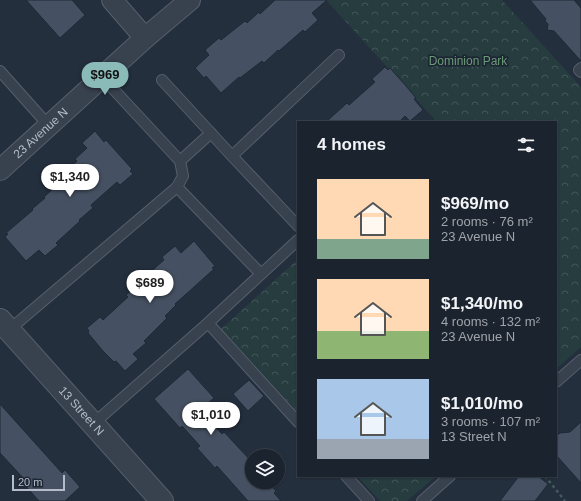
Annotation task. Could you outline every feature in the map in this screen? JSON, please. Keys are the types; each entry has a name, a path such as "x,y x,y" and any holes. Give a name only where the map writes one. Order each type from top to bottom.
{"street":[{"path":"112,0 145,38"},
{"name":"23 Avenue N","path":"0,170 145,38 190,0"},
{"name":"13 Street N","path":"4,325 162,501"}],"lane":[{"path":"232,156 339,55"},
{"path":"581,68 579,70 581,72"},
{"path":"0,72 49,126"},
{"path":"4,325 177,187 183,176 180,161 102,77"},
{"path":"162,80 297,225"},
{"path":"180,161 211,133"},
{"path":"177,187 261,274"},
{"path":"93,424 208,323 297,241"},
{"path":"208,323 297,421"},
{"path":"557,381 581,360"},
{"path":"347,477 369,501"},
{"path":"422,501 449,477"}],"path":[{"path":"546,477 565,501"}],"green space":[{"name":"Dominion Park","path":"326,0 502,0 581,87 581,347 557,368 557,121 436,121"},
{"path":"297,260 297,411 221,329"},
{"path":"358,477 435,477 407,501 380,501"}],"building":[{"path":"26,0 72,0 85,15 60,38"},
{"path":"275,0 327,0 312,13 318,20 305,32 303,30 264,63 262,61 240,78 239,77 221,93 206,76 204,78 195,68 209,55 205,50 219,38 221,40 245,21 247,23 259,12 260,14"},
{"path":"530,0 574,0 581,8 581,61 554,31 547,30 548,24 545,21 546,19"},
{"path":"385,67 388,70 390,68 416,98 414,99 423,110 410,121 405,116 400,121 327,121 347,103 349,105 375,82 372,79"},
{"path":"95,131 104,142 106,140 132,169 130,171 133,174 120,185 117,182 91,205 93,208 56,243 58,245 45,256 39,250 26,261 5,237 8,234 6,233 33,210 32,209 55,187 53,184 66,173 65,172 77,161 75,159 87,148 82,143"},
{"path":"194,241 215,266 212,268 214,269 175,304 176,305 165,316 167,318 144,341 146,343 133,354 138,359 125,371 116,361 114,362 103,351 88,333 89,331 87,328 100,317 103,320 128,297 126,295 164,260 162,257 175,246 181,253"},
{"path":"188,369 214,398 200,410 222,434 224,432 245,454 245,489 274,489 276,491 274,493 281,501 248,501 217,466 215,468 197,448 200,446 182,426 180,428 154,399"},
{"path":"249,380 264,396 248,411 233,394"},
{"path":"0,404 62,473 65,470 80,487 65,501 39,501 22,482 25,480 0,453"},
{"path":"581,422 581,483 557,456 557,435 560,433 570,432"},
{"path":"518,477 539,477 548,484 535,501 500,501"}]}
